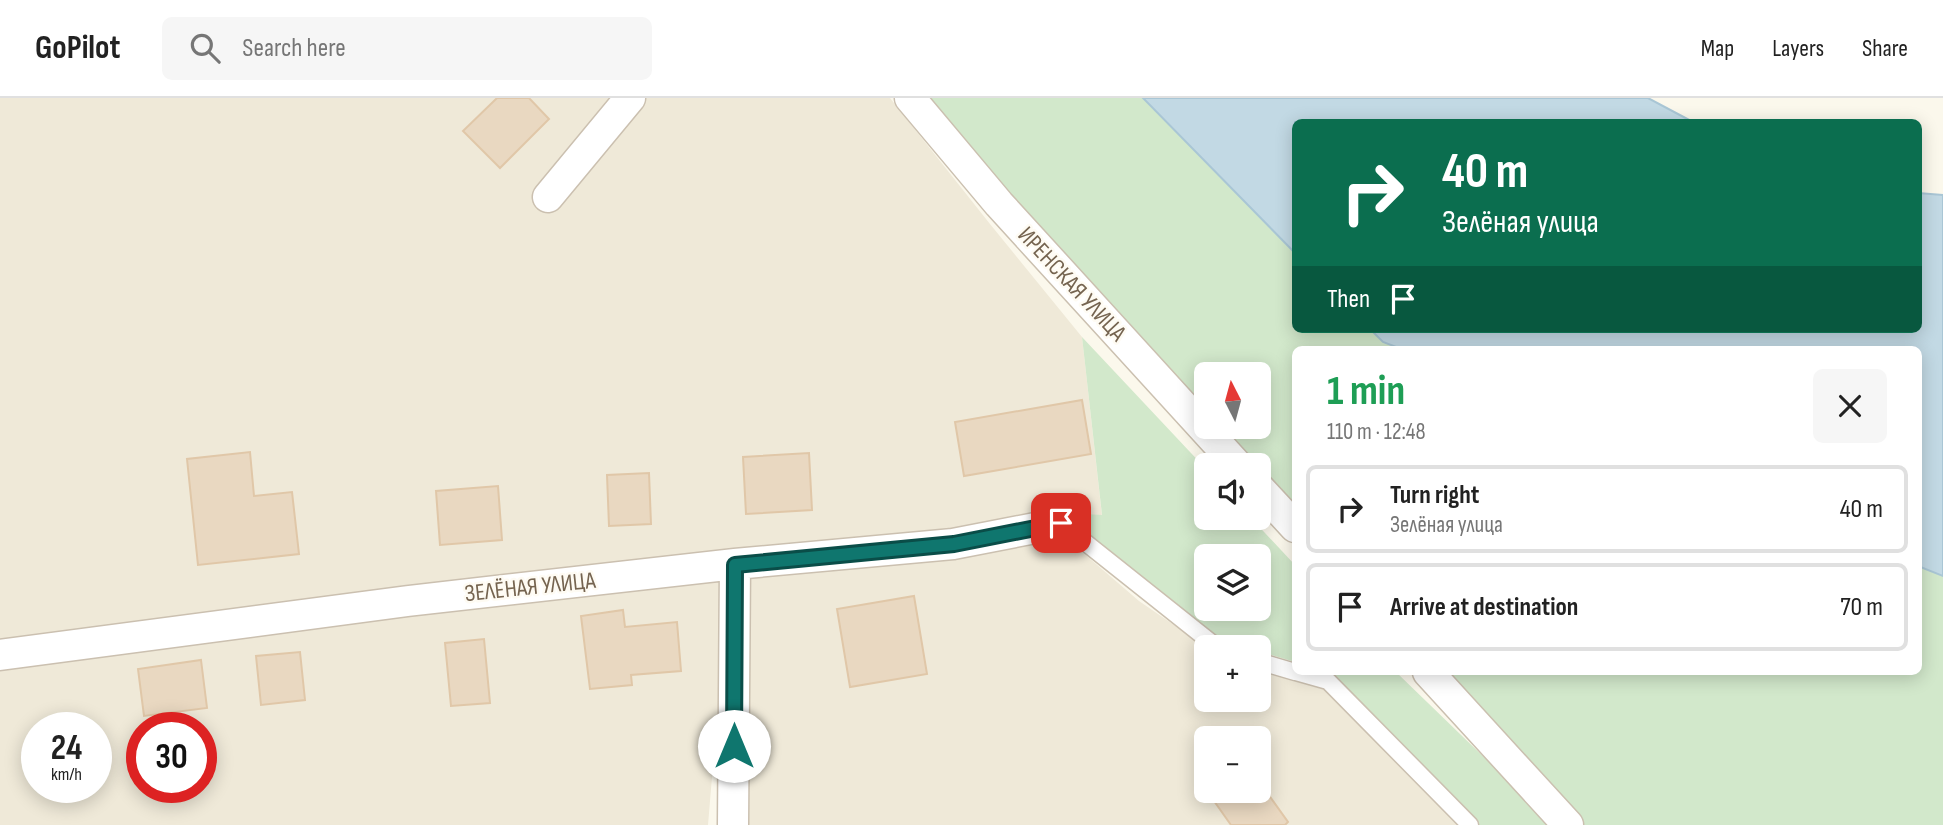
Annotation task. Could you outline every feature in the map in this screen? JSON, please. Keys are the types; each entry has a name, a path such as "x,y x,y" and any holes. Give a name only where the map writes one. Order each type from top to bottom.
{"street":[{"path":"548,197 630,98"},
{"name":"ИРЕНСКАЯ УЛИЦА","path":"910,98 999,204 1226,453"},
{"path":"1271,501 1292,524"},
{"name":"ЗЕЛЁНАЯ УЛИЦА","path":"0,655 408,601 954,544 1061,523"},
{"path":"733,825 735,565"},
{"path":"1431,675 1568,825"}],"lane":[{"path":"1061,523 1203,635"},
{"path":"1271,665 1292,671"},
{"path":"1307,675 1328,681 1470,825"}],"shaded area":[{"path":"0,98 890,98 1082,337 1102,516 1059,513 947,529 375,590 0,648"},
{"path":"1067,539 1139,601 1194,639 1194,712 1271,712 1271,675 1326,690 1461,825 743,825 744,572 962,552"},
{"path":"729,573 708,825 0,825 0,664"}],"green space":[{"path":"913,98 1143,98 1292,250 1292,333 1374,333 1383,342 1394,346 1292,346 1292,523 1271,500 1271,453 1229,453 1216,439 1271,439 1271,362 1194,362 1194,414 1003,203"},
{"path":"1082,337 1194,456 1194,530 1262,530 1292,562 1292,661 1271,655 1271,635 1215,635 1196,621 1271,621 1271,544 1194,544 1194,620 1145,584 1066,513 1102,515"},
{"path":"1922,568 1943,576 1943,825 1581,825 1430,675 1922,675"},
{"path":"1331,675 1399,675 1554,825 1477,825"}],"water":[{"path":"1143,98 1648,98 1687,119 1292,119 1292,250"},
{"path":"1922,193 1943,195 1943,576 1922,568 1922,346 1394,346 1383,342 1374,333 1922,333"}],"building":[{"path":"497,98 529,98 549,119 500,168 463,131"},
{"path":"1082,400 1091,454 964,476 955,422"},
{"path":"250,452 254,496 292,492 299,554 198,565 187,459"},
{"path":"809,453 812,510 746,514 743,457"},
{"path":"649,473 651,524 609,526 607,475"},
{"path":"498,486 502,540 440,545 436,491"},
{"path":"914,596 927,674 850,687 837,609"},
{"path":"623,610 625,627 677,622 681,671 631,675 632,685 590,689 581,616"},
{"path":"484,639 490,703 451,706 445,643"},
{"path":"300,652 305,700 261,705 256,656"},
{"path":"201,660 207,708 143,712 138,669"},
{"path":"1271,798 1288,822 1285,825 1231,825 1215,803 1271,803"}],"route":[{"path":"734,746 735,565 954,544 1061,523"}]}
